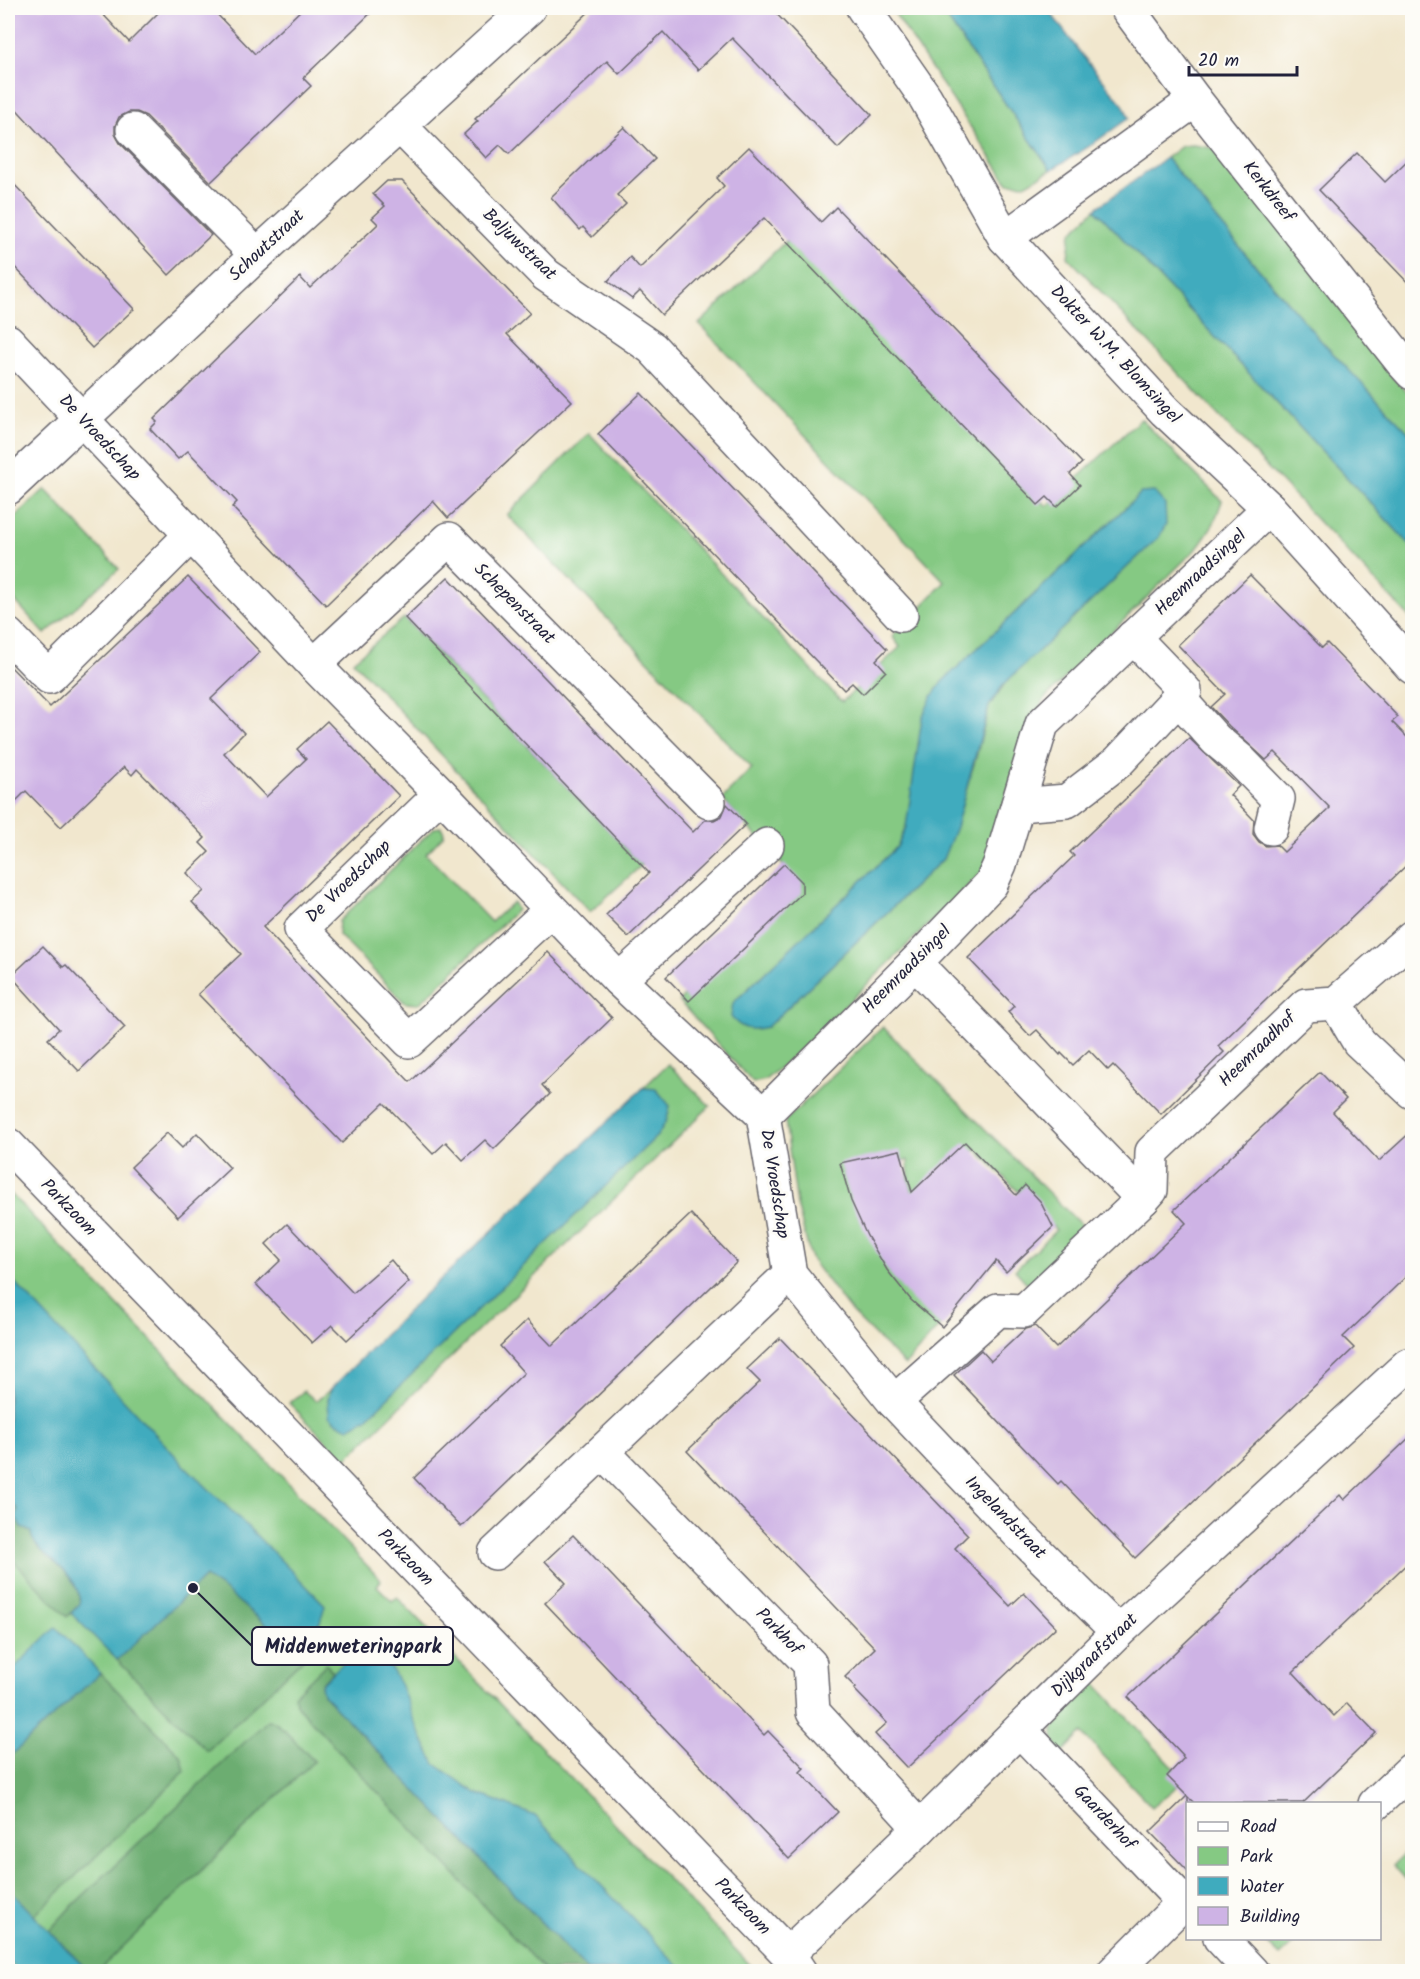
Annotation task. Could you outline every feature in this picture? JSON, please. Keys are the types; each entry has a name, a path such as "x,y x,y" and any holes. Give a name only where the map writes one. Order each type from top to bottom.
{"street":[{"name":"Schoutstraat","path":"8,488 80,418 529,8"},
{"name":"Dokter W.M. Blomsingel","path":"863,8 926,97 1005,238 1165,411 1269,508 1413,667"},
{"name":"Kerkdreef","path":"1127,8 1195,100 1413,373"},
{"path":"1005,238 1195,100"},
{"name":"Baljuwstraat","path":"399,125 546,275 652,348 901,615"},
{"path":"133,130 257,255"},
{"name":"De Vroedschap","path":"8,341 314,665 619,980 763,1115 790,1274 894,1402"},
{"name":"Heemraadsingel","path":"763,1115 992,884 1042,724 1269,508"},
{"path":"8,635 49,677 191,535"},
{"name":"Schepenstraat","path":"314,665 449,539 709,802"},
{"path":"1018,805 1067,801 1118,762 1185,691 1133,637"},
{"path":"1177,700 1278,799 1270,828"},
{"name":"De Vroedschap","path":"441,794 301,929 409,1041 551,910"},
{"path":"619,980 767,845"},
{"path":"1413,937 1336,1003 1359,1042 1413,1092"},
{"path":"915,963 1143,1199"},
{"name":"Heemraadhof","path":"894,1402 999,1310 1024,1311 1151,1190 1152,1152 1306,1005 1336,1003"},
{"name":"Parkzoom","path":"8,1145 794,1963"},
{"path":"495,1553 790,1274"},
{"name":"Dijkgraafstraat","path":"794,1963 920,1828 1118,1632 1411,1358"},
{"name":"Ingelandstraat","path":"894,1402 1016,1531 1118,1632"},
{"name":"Parkhof","path":"603,1452 810,1664 813,1712 920,1828"},
{"name":"Gaarderhof","path":"1020,1730 1186,1905"},
{"path":"1376,1802 1411,1770"},
{"path":"1114,1971 1186,1905"},
{"path":"1224,1940 1252,1971"}],"green space":[{"path":"891,8 940,8 1051,170 1027,184 1008,183"},
{"path":"1193,145 1219,149 1394,379 1412,397 1412,436 1323,343 1166,158 1182,146"},
{"path":"1095,209 1412,547 1412,620 1068,257 1071,233"},
{"path":"787,240 1047,506 1141,419 1222,501 1214,523 1199,546 1046,697 1029,723 984,870 803,1047 765,1080 753,1083 679,1001 802,886 722,799 752,768 507,515 589,433 842,702 900,647 892,636 945,582 699,324","holes":["1141,493 989,706 976,758 943,859 767,1027 733,1003 897,847 906,827 931,698 942,682"]},
{"path":"45,489 119,569 45,634 8,593 8,524"},
{"path":"404,618 642,865 590,912 353,661"},
{"path":"441,827 444,832 443,836 426,854 491,922 513,902 517,910 419,1004 405,1003 338,934 339,921 434,828"},
{"path":"883,1027 1087,1231 1031,1288 1015,1270 1056,1230 976,1149 933,1189 913,1197 909,1182 908,1160 854,1168 945,1320 905,1365 852,1313 811,1259 797,1205 785,1121"},
{"path":"668,1064 710,1106 345,1460 289,1403 304,1391 316,1401 331,1389 328,1400 367,1418 424,1361 656,1089 643,1088"},
{"path":"8,1191 381,1580 377,1586 392,1601 397,1597 756,1971 8,1971"},
{"path":"8,1501 18,1509 21,1527 31,1532 38,1546 66,1572 76,1586 80,1604 67,1617 8,1555"},
{"path":"205,1577 226,1591 284,1640 302,1641 309,1653 207,1751 117,1660"},
{"path":"326,1664 333,1672 321,1684 323,1694 588,1971 545,1971 297,1706 294,1695"},
{"path":"100,1673 181,1756 185,1771 33,1917 8,1888 8,1758"},
{"path":"1094,1682 1185,1780 1152,1807 1082,1733 1059,1756 1053,1737 1054,1718"},
{"path":"268,1720 277,1723 314,1761 98,1971 88,1971 49,1931 68,1910"},
{"path":"1412,1846 1412,1886 1393,1865"},
{"path":"1263,1940 1298,1940 1280,1956"}],"water":[{"path":"940,8 1047,8 1124,106 1129,118 1051,170"},
{"path":"1166,158 1323,343 1412,436 1412,547 1095,209"},
{"path":"1154,492 1165,504 1166,524 1159,537 1003,685 989,706 956,827 943,859 767,1027 751,1029 739,1025 731,1017 733,1003 897,847 906,827 922,718 931,698 942,682 1141,493"},
{"path":"643,1088 656,1089 670,1106 667,1119 658,1135 367,1418 349,1428 329,1416 328,1400 331,1389 424,1295"},
{"path":"8,1275 185,1466 325,1605 320,1622 302,1641 284,1640 226,1591 205,1577 117,1660 71,1613 80,1604 78,1591 72,1580 39,1548 31,1532 21,1527 16,1517 18,1509 8,1501"},
{"path":"56,1627 100,1673 8,1758 8,1674"},
{"path":"376,1641 401,1686 414,1721 435,1764 476,1793 535,1816 683,1971 588,1971 323,1694 321,1685 334,1671 352,1655"},
{"path":"8,1888 88,1971 19,1971 9,1961"}],"building":[{"path":"18,8 97,8 129,42 163,8 211,8 255,54 303,8 376,8 303,78 311,86 211,182 146,116 137,112 129,112 119,117 115,126 115,134 120,143 211,235 169,275 8,100 8,18"},
{"path":"593,8 771,8 872,115 838,148 732,38 698,70 663,32 619,74 607,61 509,154 500,145 486,158 464,134 478,121 475,119"},
{"path":"624,127 655,159 617,195 626,204 592,237 583,227 580,230 551,197"},
{"path":"749,147 821,222 836,207 1082,463 1070,474 1080,485 1057,507 1047,497 1038,505 764,218 662,315 640,291 632,299 608,281 630,257 640,268 724,186 717,178"},
{"path":"1357,153 1385,182 1413,155 1413,288 1319,190"},
{"path":"8,178 134,309 92,348 8,260"},
{"path":"387,181 402,181 530,313 507,334 572,401 448,518 433,501 326,605 232,507 237,502 188,451 178,459 150,429 157,422 154,419 300,277 310,288 378,224 372,218 385,206 373,194"},
{"path":"641,393 887,649 876,660 886,671 863,694 852,683 844,690 598,434"},
{"path":"1250,575 1322,648 1327,643 1398,717 1392,722 1413,743 1413,859 1218,1046 1224,1052 1161,1114 1113,1065 1108,1070 1089,1050 1073,1065 1061,1053 1060,1055 1037,1030 1030,1036 1008,1012 1014,1006 968,958 1074,856 1070,852 1189,738 1239,786 1230,795 1254,820 1253,834 1259,842 1266,846 1277,845 1284,852 1330,808 1275,752 1266,760 1211,707 1225,694 1178,645"},
{"path":"188,577 260,652 211,699 244,733 224,753 266,797 306,759 297,749 327,721 399,796 263,927 410,1082 548,952 612,1018 542,1085 550,1094 494,1149 485,1140 463,1160 446,1142 433,1154 384,1103 342,1143 198,994 241,954 192,902 204,891 187,873 209,852 200,843 205,838 137,769 132,775 124,767 61,827 26,791 8,809 8,664 50,707"},
{"path":"448,577 693,832 705,820 714,820 722,816 727,804 746,824 628,937 606,915 649,873 405,618"},
{"path":"784,864 802,882 802,893 689,1001 666,977"},
{"path":"43,946 63,967 66,965 125,1027 79,1071 48,1039 59,1029 11,976"},
{"path":"1320,1072 1346,1099 1333,1112 1379,1161 1413,1130 1413,1270 1343,1337 1354,1348 1135,1558 1061,1481 1058,1484 954,1375 981,1350 991,1361 1025,1329 1035,1326 1056,1348 1186,1223 1174,1210"},
{"path":"167,1133 182,1148 197,1133 230,1168 178,1217 131,1167"},
{"path":"965,1142 1016,1195 1025,1185 1040,1201 1053,1227 1006,1272 996,1261 942,1327 911,1300 887,1270 867,1236 851,1201 840,1163 900,1150 912,1192"},
{"path":"691,1214 737,1262 461,1527 414,1478 524,1373 500,1346 527,1320 552,1346"},
{"path":"287,1224 353,1293 391,1260 409,1282 347,1340 332,1325 312,1343 256,1284 281,1260 266,1244"},
{"path":"780,1338 968,1535 955,1548 1010,1606 1024,1593 1056,1627 907,1768 875,1734 887,1723 845,1677 875,1648 687,1451 760,1382 747,1369"},
{"path":"1413,1434 1413,1558 1293,1672 1334,1716 1347,1703 1376,1733 1304,1802 1193,1802 1188,1797 1188,1802 1186,1802 1186,1869 1150,1832 1187,1796 1167,1776 1184,1758 1183,1755 1128,1697 1340,1495 1344,1500"},
{"path":"573,1535 764,1735 768,1731 804,1768 800,1772 838,1812 789,1859 545,1603 566,1583 545,1561"}],"place":[{"name":"Middenweteringpark","path":"193,1588"}]}
